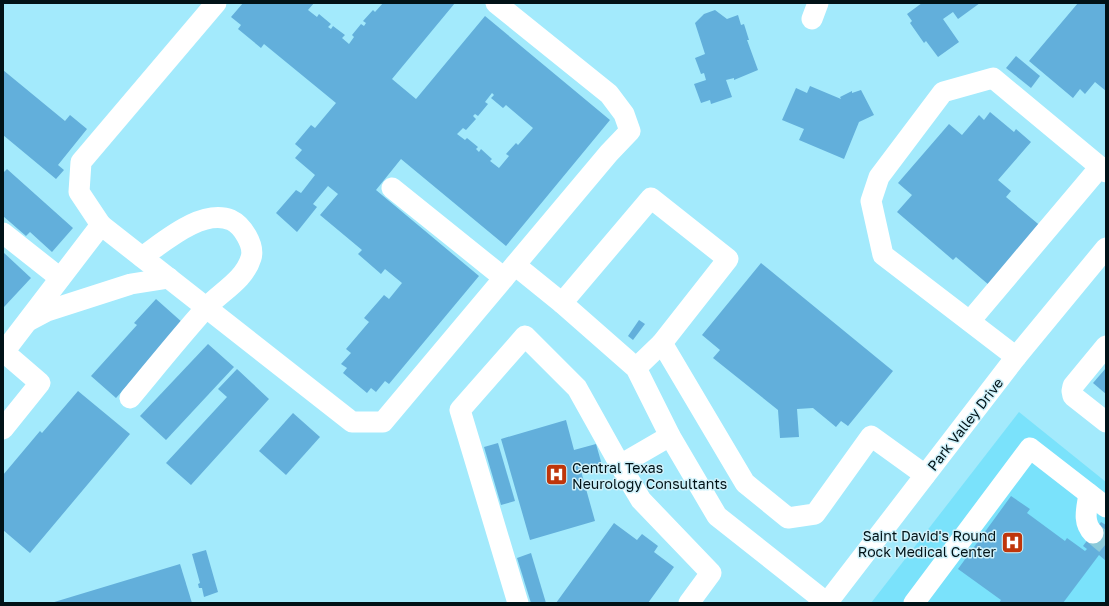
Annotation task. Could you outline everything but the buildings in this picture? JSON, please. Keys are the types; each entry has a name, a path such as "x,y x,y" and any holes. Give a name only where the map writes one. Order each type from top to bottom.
{"street":[{"path":"216,3 81,162 79,192 101,225 352,422 383,422 609,153 630,131 624,114 609,94 496,3"},
{"path":"970,322 1103,170 993,78 943,92 879,177 871,201 883,256 1016,357"},
{"path":"392,188 509,272 562,303 636,368 670,436 717,516 827,603"},
{"path":"562,303 651,198 728,259 662,343 636,368"},
{"path":"130,398 206,308 243,275 252,256 250,245 242,228 236,222 227,218 219,217 200,221 182,230 142,257"},
{"path":"3,429 40,383 3,352 101,225"},
{"path":"3,233 60,278"},
{"name":"Park Valley Drive","path":"827,603 1016,357 1106,248"},
{"path":"26,323 47,311 131,284 168,278"},
{"path":"518,603 460,410 525,336 577,388 641,500 711,573 689,603"},
{"path":"662,343 746,483 788,518 815,514 872,436 925,475"},
{"path":"1106,346 1073,386 1072,391 1073,396 1106,422"},
{"path":"620,465 670,436"},
{"path":"914,603 1030,448 1106,507"},
{"path":"1089,494 1085,516 1088,528 1093,533"}],"shaded area":[{"name":"Saint David's Round Rock Medical Center","path":"1019,412 1106,482 1106,603 871,603"}],"tunnel":[{"path":"1093,533 1106,544"}],"place":[{"name":"Central Texas Neurology Consultants","path":"557,475"},
{"name":"Saint David's Round Rock Medical Center","path":"1012,543"}]}
